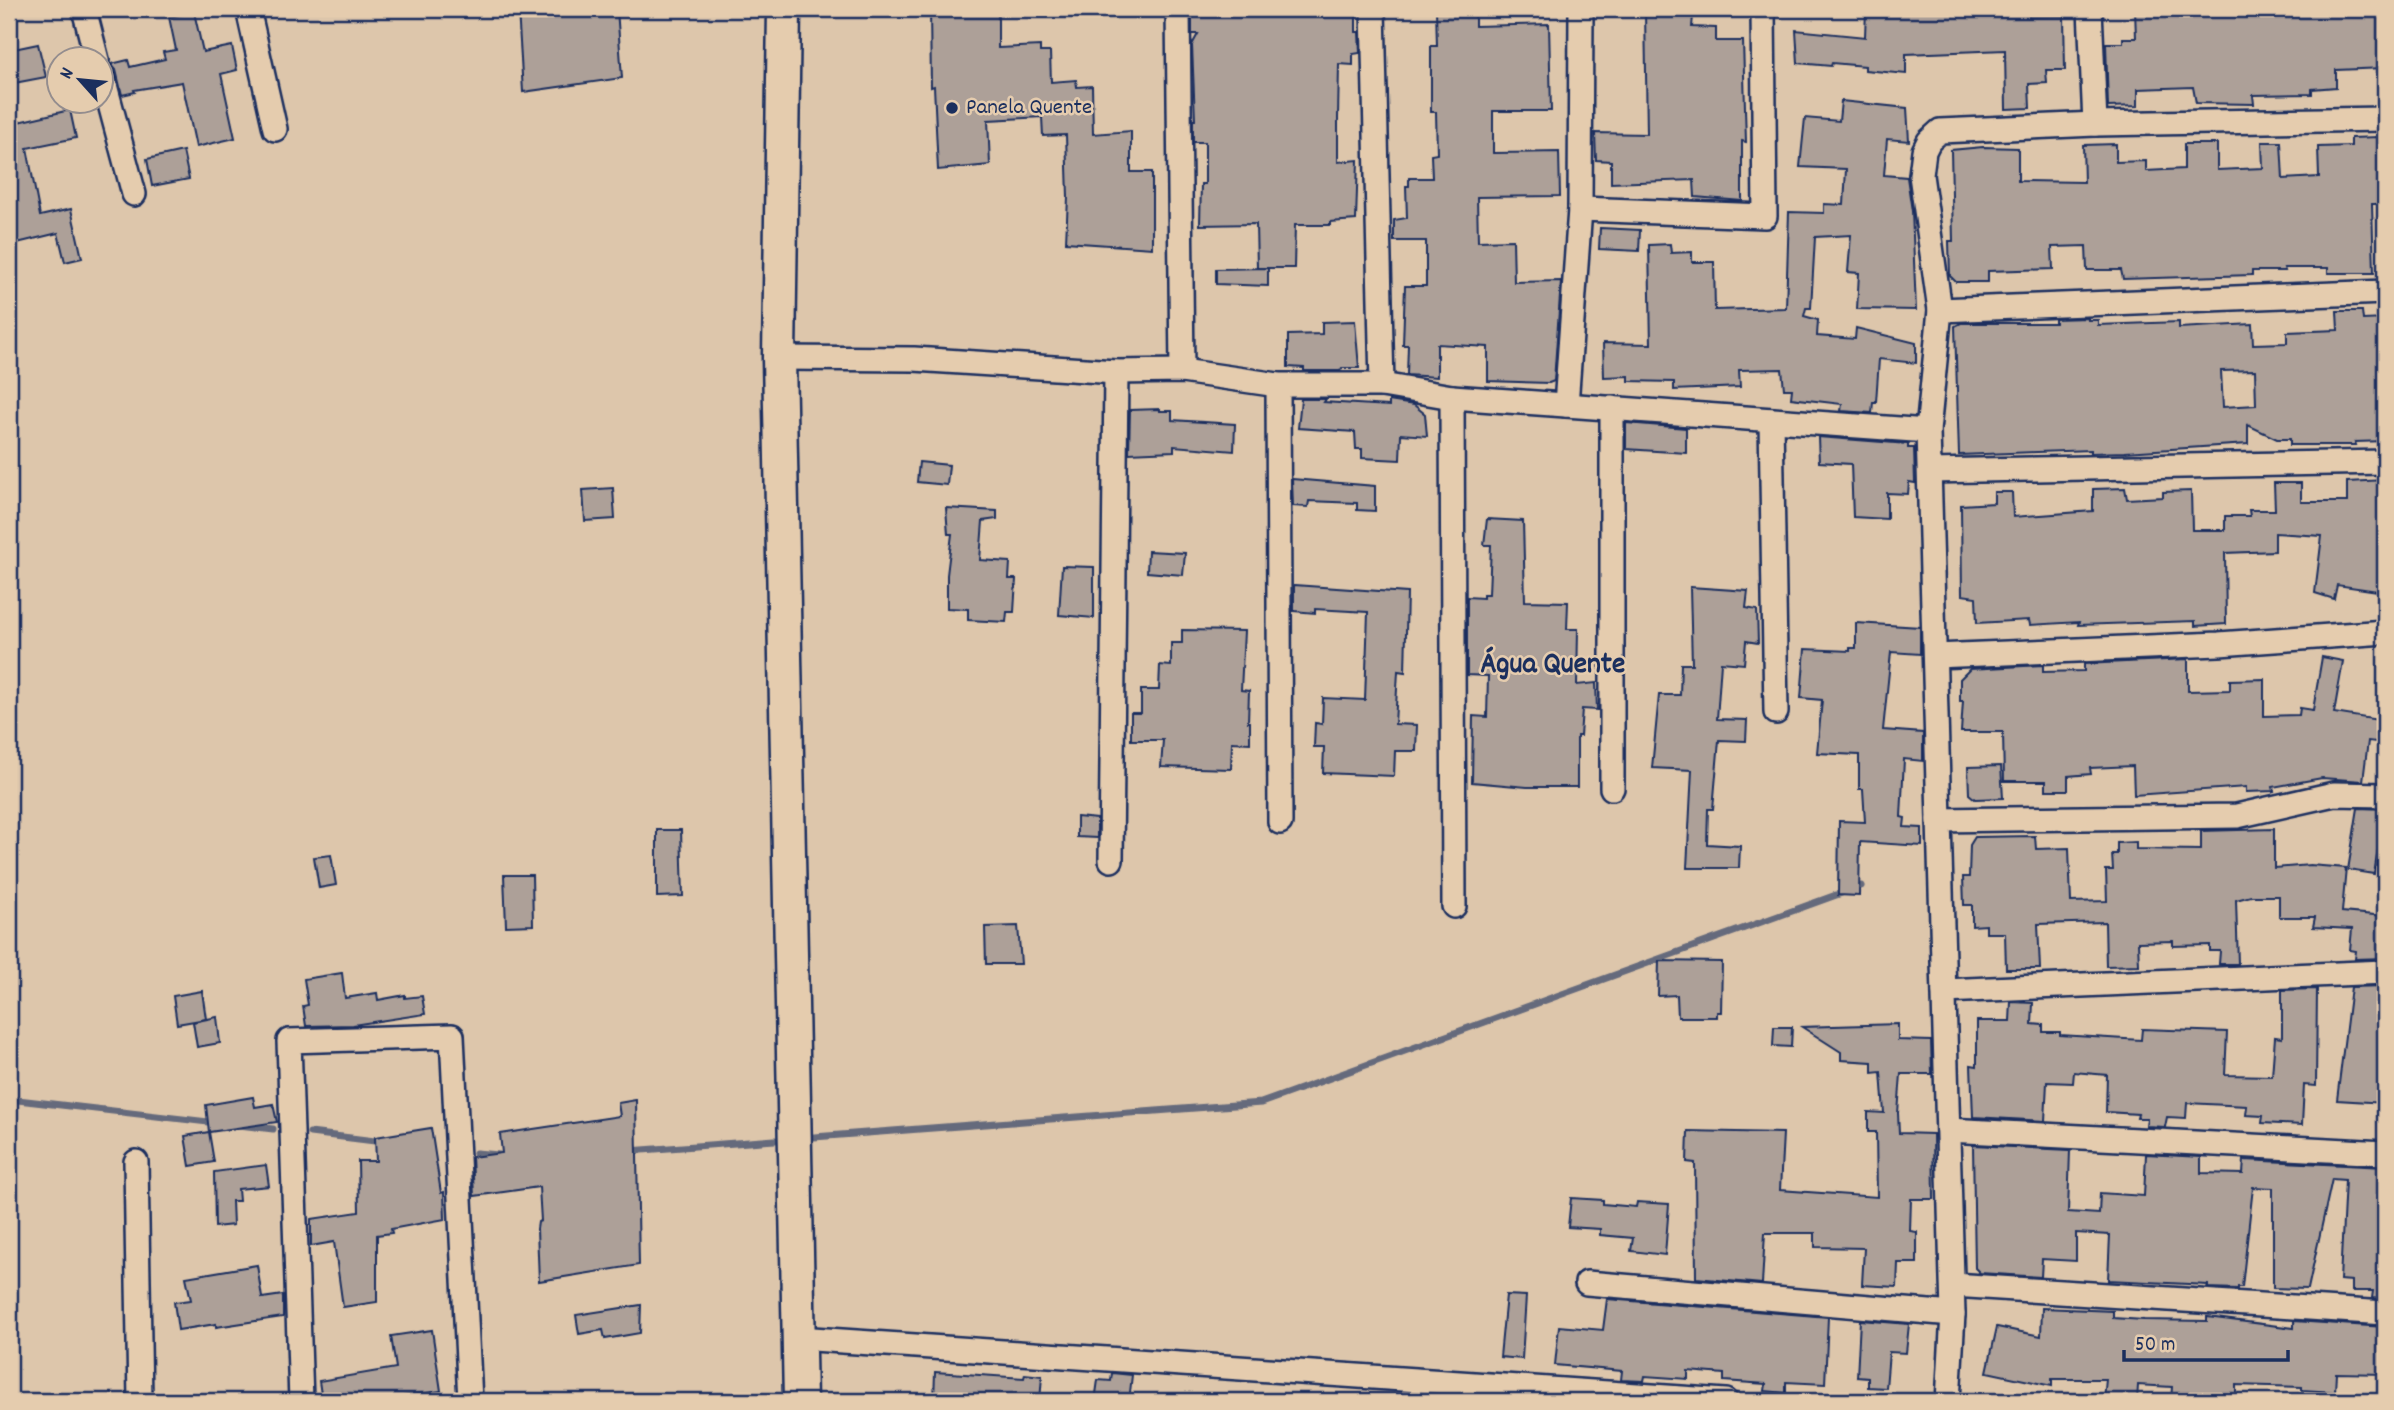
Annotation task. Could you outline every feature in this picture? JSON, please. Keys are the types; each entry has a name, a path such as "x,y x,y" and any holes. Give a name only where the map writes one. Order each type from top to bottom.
{"main road":[{"path":"784,9 779,358 800,1401"}],"street":[{"path":"84,9 93,46"},
{"path":"248,9 275,129"},
{"path":"1178,9 1182,371"},
{"path":"1373,9 1382,385"},
{"path":"1566,405 1580,209 1581,9"},
{"path":"1580,209 1765,216 1763,9"},
{"path":"2090,9 2095,124"},
{"path":"113,116 134,194"},
{"path":"1948,1401 1953,1285 1928,431 1940,310 1922,175 1924,151 1929,141 1940,131 2095,124 2385,119"},
{"path":"1940,310 2385,292"},
{"path":"779,358 914,359 1116,372 1182,371 1278,385 1382,385 1452,397 1928,431"},
{"path":"1111,860 1116,372"},
{"path":"1278,385 1280,822"},
{"path":"1452,397 1454,906"},
{"path":"1612,408 1612,788"},
{"path":"1771,420 1776,712"},
{"path":"1930,471 2385,462"},
{"path":"1935,656 2219,644 2385,632"},
{"path":"1940,821 2237,816 2334,794 2385,795"},
{"path":"1944,991 2385,972"},
{"path":"301,1401 289,1041 452,1036 470,1401"},
{"path":"1948,1130 2385,1153"},
{"path":"136,1162 140,1401"},
{"path":"1587,1283 1953,1314"},
{"path":"1953,1285 2385,1313"},
{"path":"798,1338 1726,1401"}],"building":[{"path":"518,9 617,9 622,78 523,92"},
{"path":"930,9 998,9 998,48 1040,46 1040,52 1050,52 1051,82 1076,80 1077,87 1092,86 1093,134 1131,131 1131,172 1152,172 1152,248 1066,242 1066,135 1043,136 1042,117 988,120 990,165 938,170 934,86 931,87"},
{"path":"1192,9 1356,9 1360,53 1353,54 1353,65 1339,64 1338,162 1358,160 1356,220 1330,222 1330,225 1295,225 1294,268 1257,268 1256,224 1200,225 1201,184 1205,184 1205,142 1193,142 1195,120 1192,45 1198,34 1192,34"},
{"path":"1436,9 1475,9 1475,26 1549,24 1551,111 1493,111 1493,153 1559,152 1560,196 1477,197 1478,241 1513,240 1514,282 1561,281 1554,381 1549,383 1488,381 1488,347 1437,344 1437,377 1407,375 1408,345 1403,345 1405,286 1426,286 1426,241 1394,241 1394,220 1407,218 1406,186 1409,186 1409,178 1432,178 1431,155 1437,154 1436,112 1431,112 1431,46 1437,46"},
{"path":"1866,9 2028,9 2029,17 2064,16 2065,70 2046,70 2047,83 2029,84 2030,108 2006,109 2005,50 1906,54 1906,74 1865,70 1865,66 1798,63 1796,30 1865,37"},
{"path":"2135,9 2385,9 2385,68 2336,70 2336,87 2312,89 2312,94 2253,95 2254,104 2196,103 2193,87 2138,89 2138,106 2108,107 2106,43 2123,43 2123,38 2136,38"},
{"path":"1645,11 1693,16 1692,27 1716,28 1716,41 1743,41 1746,142 1742,141 1742,201 1695,197 1694,180 1611,183 1611,161 1596,160 1595,133 1647,134"},
{"path":"194,12 203,52 232,46 237,70 221,74 235,138 196,147 182,82 134,90 135,92 122,95 116,63 128,60 130,67 165,59 163,52 176,50 169,17"},
{"path":"38,44 46,77 9,84 9,50"},
{"path":"1841,101 1907,108 1909,141 1887,139 1884,175 1907,177 1912,211 1916,310 1857,309 1859,273 1848,272 1851,235 1815,237 1811,308 1806,308 1804,316 1818,320 1817,336 1855,339 1856,328 1916,343 1916,363 1879,359 1876,402 1873,402 1872,413 1841,411 1842,404 1791,398 1792,389 1784,389 1782,369 1739,370 1740,387 1674,390 1674,382 1629,381 1629,376 1604,377 1603,343 1651,344 1649,245 1670,244 1671,253 1692,252 1692,262 1714,262 1715,310 1786,308 1789,212 1824,213 1824,204 1844,205 1846,169 1800,167 1805,118 1839,121"},
{"path":"46,116 71,116 76,138 27,148 40,216 71,209 82,258 65,262 58,233 9,245 9,124"},
{"path":"2379,137 2382,145 2385,145 2385,197 2383,204 2372,204 2374,273 2328,273 2328,268 2284,268 2285,271 2252,271 2252,275 2123,279 2121,270 2087,270 2086,246 2052,247 2053,269 1988,271 1988,282 1956,282 1950,276 1949,241 1953,241 1951,150 2018,148 2018,181 2084,182 2083,145 2116,144 2116,162 2146,161 2146,171 2184,169 2184,144 2217,144 2217,170 2263,168 2262,142 2281,142 2283,179 2319,177 2318,147 2351,146 2351,138"},
{"path":"183,151 189,179 152,186 147,159"},
{"path":"1600,228 1640,230 1639,251 1599,249"},
{"path":"1268,268 1268,286 1216,284 1216,269"},
{"path":"2337,311 2362,311 2363,320 2385,319 2385,441 2355,442 2356,445 2290,445 2290,439 2277,439 2248,425 2248,444 2125,452 2091,453 2091,450 1959,455 1955,326 1961,323 2055,323 2055,319 2088,318 2098,320 2098,325 2179,322 2179,328 2252,324 2253,344 2287,343 2287,332 2338,330","holes":["2255,370 2256,405 2223,407 2221,371"]},
{"path":"1355,321 1359,368 1304,371 1304,368 1288,367 1288,335 1322,334 1322,322"},
{"path":"1301,399 1389,406 1389,401 1414,405 1425,414 1427,436 1401,434 1400,460 1362,458 1362,449 1356,449 1355,432 1298,428"},
{"path":"1130,410 1172,411 1172,420 1235,424 1234,451 1174,446 1174,451 1129,453"},
{"path":"1626,423 1686,428 1686,453 1626,449"},
{"path":"1818,437 1908,444 1908,448 1914,448 1915,483 1909,482 1908,494 1887,493 1887,519 1853,517 1851,464 1819,462"},
{"path":"919,462 949,465 947,485 917,482"},
{"path":"1292,479 1375,486 1375,511 1357,510 1357,503 1309,501 1308,507 1293,506"},
{"path":"2385,480 2385,592 2337,585 2334,599 2315,593 2322,536 2275,533 2275,551 2225,553 2226,624 2195,626 2195,621 2030,625 2029,620 1977,623 1976,597 1962,595 1961,505 1994,503 1994,492 2012,492 2013,517 2093,511 2093,489 2125,488 2127,499 2163,497 2163,492 2191,491 2192,530 2225,530 2225,516 2250,516 2249,510 2275,510 2274,483 2301,483 2301,502 2347,502 2347,482"},
{"path":"613,488 615,519 585,521 583,490"},
{"path":"946,508 997,511 997,519 983,521 980,560 1010,562 1009,579 1016,579 1014,612 1007,612 1006,622 968,620 968,609 947,608 947,575 952,534 948,534"},
{"path":"1487,519 1523,521 1525,601 1568,602 1567,629 1578,629 1577,685 1596,683 1597,710 1582,709 1580,736 1577,736 1577,787 1527,787 1472,782 1473,716 1487,717 1488,676 1467,675 1467,597 1483,598 1483,594 1489,594 1491,545 1484,545"},
{"path":"1148,551 1185,553 1183,575 1147,572"},
{"path":"1062,566 1094,567 1094,618 1059,615"},
{"path":"1294,585 1407,593 1405,672 1398,671 1395,724 1417,725 1416,751 1395,751 1394,776 1323,773 1324,747 1314,747 1315,723 1322,724 1323,698 1365,700 1368,612 1315,609 1315,613 1294,611"},
{"path":"1690,587 1748,591 1746,608 1757,610 1758,643 1746,641 1744,664 1721,662 1717,719 1747,720 1746,741 1719,740 1713,809 1708,809 1707,844 1740,846 1739,868 1687,868 1692,770 1652,768 1659,695 1680,695 1681,664 1692,664"},
{"path":"1856,623 1920,627 1920,654 1891,652 1883,730 1923,733 1923,761 1904,759 1901,817 1905,818 1904,827 1922,828 1922,846 1860,842 1859,896 1838,895 1839,821 1865,822 1863,789 1859,789 1859,755 1817,753 1822,700 1801,698 1805,649 1850,651 1850,648 1856,648"},
{"path":"1182,630 1244,631 1241,690 1249,691 1250,743 1232,742 1231,769 1161,767 1163,740 1131,740 1131,713 1141,713 1141,690 1159,690 1160,665 1171,666 1171,643 1182,643"},
{"path":"2322,657 2343,661 2334,713 2385,721 2385,743 2368,741 2363,781 2322,778 2273,787 2274,791 2246,792 2246,787 2134,795 2133,766 2090,768 2091,774 2068,776 2068,790 2046,790 2046,781 2004,781 2003,732 1961,732 1963,701 1960,701 1960,679 1970,669 2043,665 2043,672 2084,671 2084,664 2188,659 2188,691 2230,690 2230,680 2264,679 2264,716 2299,715 2300,708 2313,710"},
{"path":"2001,766 2003,798 1975,799 1969,794 1968,767"},
{"path":"2358,808 2385,809 2385,838 2380,837 2374,874 2348,870"},
{"path":"1077,817 1097,819 1097,838 1077,837"},
{"path":"2274,829 2274,868 2310,865 2346,868 2342,912 2385,916 2385,958 2355,959 2356,951 2350,950 2352,929 2313,927 2315,917 2279,917 2279,896 2251,896 2236,900 2238,964 2219,964 2220,951 2210,951 2210,945 2173,946 2173,941 2138,942 2139,965 2106,966 2105,922 2038,924 2040,969 2006,969 2005,933 1986,933 1986,925 1972,926 1972,905 1964,905 1963,877 1969,877 1970,845 1975,837 2035,836 2036,849 2069,848 2071,902 2107,901 2106,870 2113,870 2112,854 2117,854 2117,843 2136,842 2136,849 2201,850 2201,831"},
{"path":"657,830 681,830 683,896 657,897"},
{"path":"331,855 336,885 319,888 314,857"},
{"path":"504,875 532,875 533,925 506,926"},
{"path":"1018,926 1021,964 986,964 985,927"},
{"path":"1659,961 1722,962 1721,1012 1717,1012 1717,1017 1678,1017 1677,995 1658,996"},
{"path":"342,973 345,998 377,993 378,1000 405,995 405,998 422,996 425,1014 353,1025 306,1026 303,1006 308,1005 304,979"},
{"path":"2385,986 2385,1103 2337,1100 2351,987"},
{"path":"2317,989 2316,1086 2304,1085 2302,1125 2262,1123 2263,1116 2246,1115 2247,1106 2187,1103 2186,1118 2167,1117 2165,1127 2146,1126 2147,1118 2137,1118 2138,1114 2106,1112 2107,1075 2074,1072 2073,1083 2047,1082 2045,1121 1973,1117 1971,1065 1977,1066 1977,1021 2010,1021 2011,1002 2033,1003 2032,1024 2043,1025 2043,1032 2060,1032 2060,1035 2141,1040 2142,1029 2227,1032 2225,1075 2272,1076 2275,1037 2282,1038 2282,990"},
{"path":"202,991 206,1019 177,1024 173,996"},
{"path":"217,1017 220,1043 197,1047 193,1022"},
{"path":"1898,1024 1898,1040 1931,1041 1932,1074 1901,1074 1898,1113 1899,1133 1933,1134 1934,1199 1911,1199 1910,1231 1917,1232 1917,1263 1898,1263 1897,1287 1862,1285 1864,1248 1815,1247 1815,1233 1765,1233 1762,1284 1696,1278 1695,1163 1687,1162 1688,1131 1783,1133 1780,1190 1877,1197 1876,1132 1868,1132 1868,1112 1884,1113 1881,1072 1872,1073 1872,1062 1841,1060 1841,1052 1802,1027"},
{"path":"1774,1027 1792,1027 1791,1047 1773,1046"},
{"path":"253,1097 255,1107 273,1104 277,1122 209,1132 206,1105"},
{"path":"636,1100 639,1265 539,1281 539,1187 474,1196 472,1157 502,1153 500,1134 620,1116 618,1103"},
{"path":"431,1128 441,1193 444,1192 445,1219 391,1229 392,1233 377,1235 377,1302 343,1307 334,1242 311,1246 311,1219 359,1212 358,1161 376,1161 375,1137"},
{"path":"209,1132 214,1162 190,1166 185,1136"},
{"path":"1973,1145 2070,1150 2068,1212 2099,1214 2100,1193 2144,1196 2146,1154 2201,1157 2201,1173 2243,1174 2244,1160 2385,1167 2385,1299 2372,1298 2373,1291 2352,1291 2352,1281 2340,1280 2345,1180 2332,1179 2308,1289 2273,1288 2273,1188 2253,1187 2242,1287 2238,1289 2108,1280 2110,1235 2076,1233 2076,1261 2042,1259 2041,1277 1980,1273 1975,1268"},
{"path":"266,1165 269,1186 238,1189 239,1201 232,1201 233,1225 215,1227 214,1172"},
{"path":"1571,1198 1603,1200 1603,1204 1636,1207 1637,1202 1669,1204 1665,1255 1631,1251 1633,1238 1600,1235 1600,1229 1568,1227"},
{"path":"257,1265 262,1298 283,1295 283,1317 178,1330 174,1302 191,1300 186,1277"},
{"path":"1506,1295 1526,1296 1522,1359 1500,1357"},
{"path":"1607,1299 1828,1317 1825,1384 1786,1382 1786,1393 1765,1391 1766,1384 1724,1381 1724,1374 1688,1371 1688,1379 1645,1376 1644,1381 1621,1380 1622,1371 1555,1365 1559,1326 1603,1330"},
{"path":"641,1305 640,1333 605,1339 603,1330 579,1334 576,1315"},
{"path":"2042,1308 2113,1311 2113,1318 2144,1320 2207,1321 2207,1317 2294,1328 2294,1321 2385,1327 2385,1374 2336,1373 2335,1392 2302,1390 2302,1387 2236,1385 2236,1401 2171,1401 2172,1387 2138,1385 2137,1401 2124,1401 2104,1400 2106,1379 2052,1379 2052,1386 1987,1372 1997,1327 2041,1336"},
{"path":"1860,1320 1909,1324 1906,1353 1889,1352 1886,1388 1868,1387 1868,1378 1857,1377"},
{"path":"432,1330 441,1391 404,1396 404,1401 322,1401 319,1381 396,1368 391,1336"},
{"path":"935,1372 1024,1378 1025,1374 1042,1376 1040,1401 934,1401"},
{"path":"1112,1373 1132,1375 1129,1401 1095,1401 1098,1380 1111,1381"}],"waterway":[{"path":"814,1137 1261,1103 1861,886"},
{"path":"9,1099 217,1123"},
{"path":"239,1125 273,1129"},
{"path":"310,1133 383,1142"},
{"path":"629,1151 775,1140"},
{"path":"476,1153 499,1155"}],"place":[{"name":"Panela Quente","path":"952,108"}],"district":[{"name":"Água Quente","path":"1553,666"}]}
